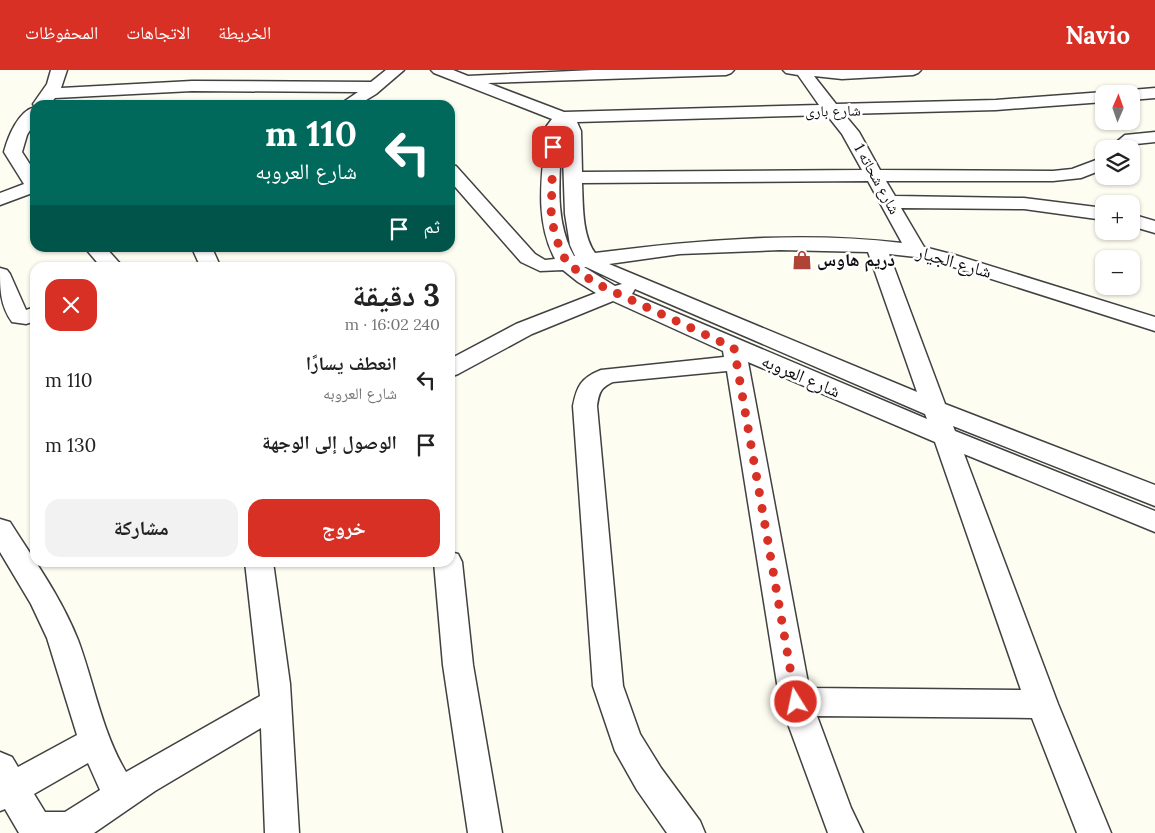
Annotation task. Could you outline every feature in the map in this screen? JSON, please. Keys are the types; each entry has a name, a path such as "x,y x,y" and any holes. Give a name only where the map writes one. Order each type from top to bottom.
{"street":[{"path":"46,99 59,78 59,70"},
{"path":"355,100 396,70"},
{"path":"439,70 562,117 572,127 577,237 584,254 591,260"},
{"path":"461,79 726,70"},
{"path":"797,70 842,74 913,70"},
{"name":"شارع شحاته 1","path":"797,70 850,132 916,250"},
{"path":"46,99 194,78 375,87"},
{"path":"1140,94 1155,93"},
{"name":"شارع بارى","path":"562,117 833,111 996,105 1095,98"},
{"path":"30,116 16,126 13,152 30,178"},
{"name":"شارع العروبه","path":"562,117 554,127 550,205 554,234 560,250 568,264 581,274 616,293 733,344 946,436 1155,522"},
{"path":"1130,140 1155,137"},
{"path":"574,178 874,175 1053,176 1075,174 1095,166"},
{"name":"شارع الجيار","path":"455,176 533,262 547,266 680,248 730,245 876,246 916,250 1155,324"},
{"path":"0,199 30,188"},
{"path":"890,202 1000,201 1046,204 1095,212"},
{"path":"1140,223 1155,227"},
{"path":"876,246 1042,704 1094,833"},
{"path":"98,252 108,262"},
{"name":"شارع العروبه","path":"591,260 638,283 733,344 935,409 1155,496"},
{"path":"0,274 16,312 20,317 30,316"},
{"path":"455,366 524,329 638,283"},
{"path":"688,833 648,780 626,740 608,686 585,406 588,391 595,381 609,375 733,344 796,702 837,816 846,833"},
{"path":"0,529 43,598 61,637 95,742 113,784 120,794"},
{"path":"260,567 276,703 282,833"},
{"path":"448,567 458,665 485,833"},
{"path":"796,702 1042,704"},
{"path":"95,742 4,784 34,826 51,831 72,828 120,794 276,703"}],"place":[{"name":"دريم هاوس","path":"802,260"}],"route":[{"path":"553,147 551,219 560,250 568,264 595,283 734,348 796,702"}]}
